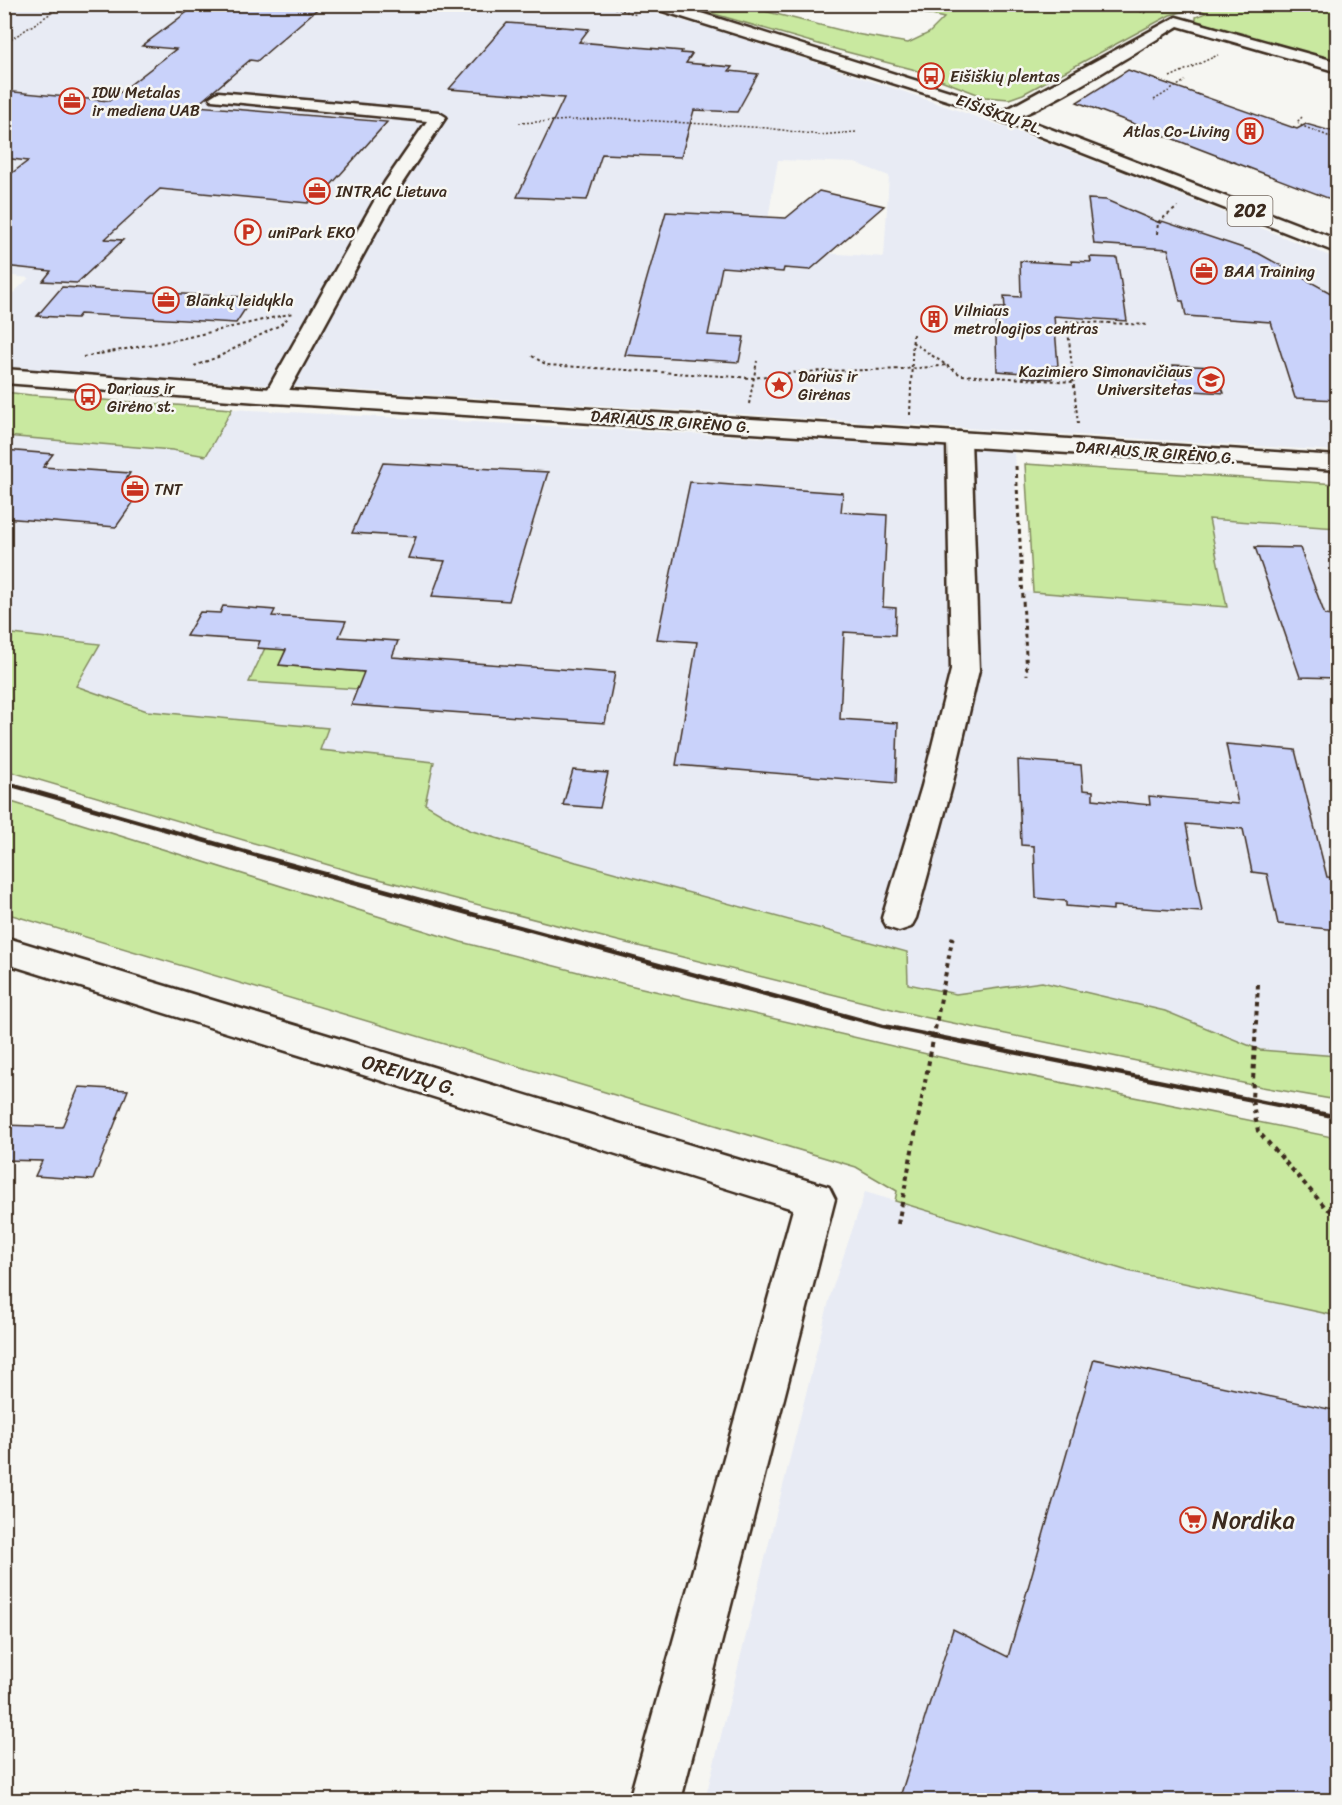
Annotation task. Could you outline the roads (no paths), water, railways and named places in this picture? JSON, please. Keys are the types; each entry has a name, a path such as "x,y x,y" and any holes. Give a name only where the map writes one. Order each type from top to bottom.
{"main road":[{"name":"EIŠIŠKIŲ PL.","path":"655,4 892,76 1008,116 1338,247"},
{"path":"1008,116 1044,98 1176,21 1338,67"},
{"path":"218,97 438,117 394,182 275,396"},
{"name":"DARIAUS IR GIRĖNO G.","path":"4,376 275,396 1338,463"},
{"path":"899,918 937,786 965,670 959,439"},
{"name":"OREIVIŲ G.","path":"4,950 815,1199 655,1800"}],"railway":[{"path":"4,783 78,804"},
{"path":"73,803 255,855 883,1026 1338,1117"}],"place":[{"name":"Eišiškių plentas","path":"931,76"},
{"name":"IDW Metalas ir mediena UAB","path":"72,101"},
{"name":"Atlas Co-Living","path":"1250,131"},
{"name":"INTRAC Lietuva","path":"317,191"},
{"name":"uniPark EKO","path":"248,232"},
{"name":"BAA Training","path":"1204,271"},
{"name":"Blankų leidykla","path":"166,300"},
{"name":"Vilniaus metrologijos centras","path":"934,319"},
{"name":"Kazimiero Simonavičiaus Universitetas","path":"1211,380"},
{"name":"Darius ir Girėnas","path":"779,385"},
{"name":"Dariaus ir Girėno st.","path":"88,397"},
{"name":"TNT","path":"135,489"},
{"name":"Nordika","path":"1193,1520"}]}
